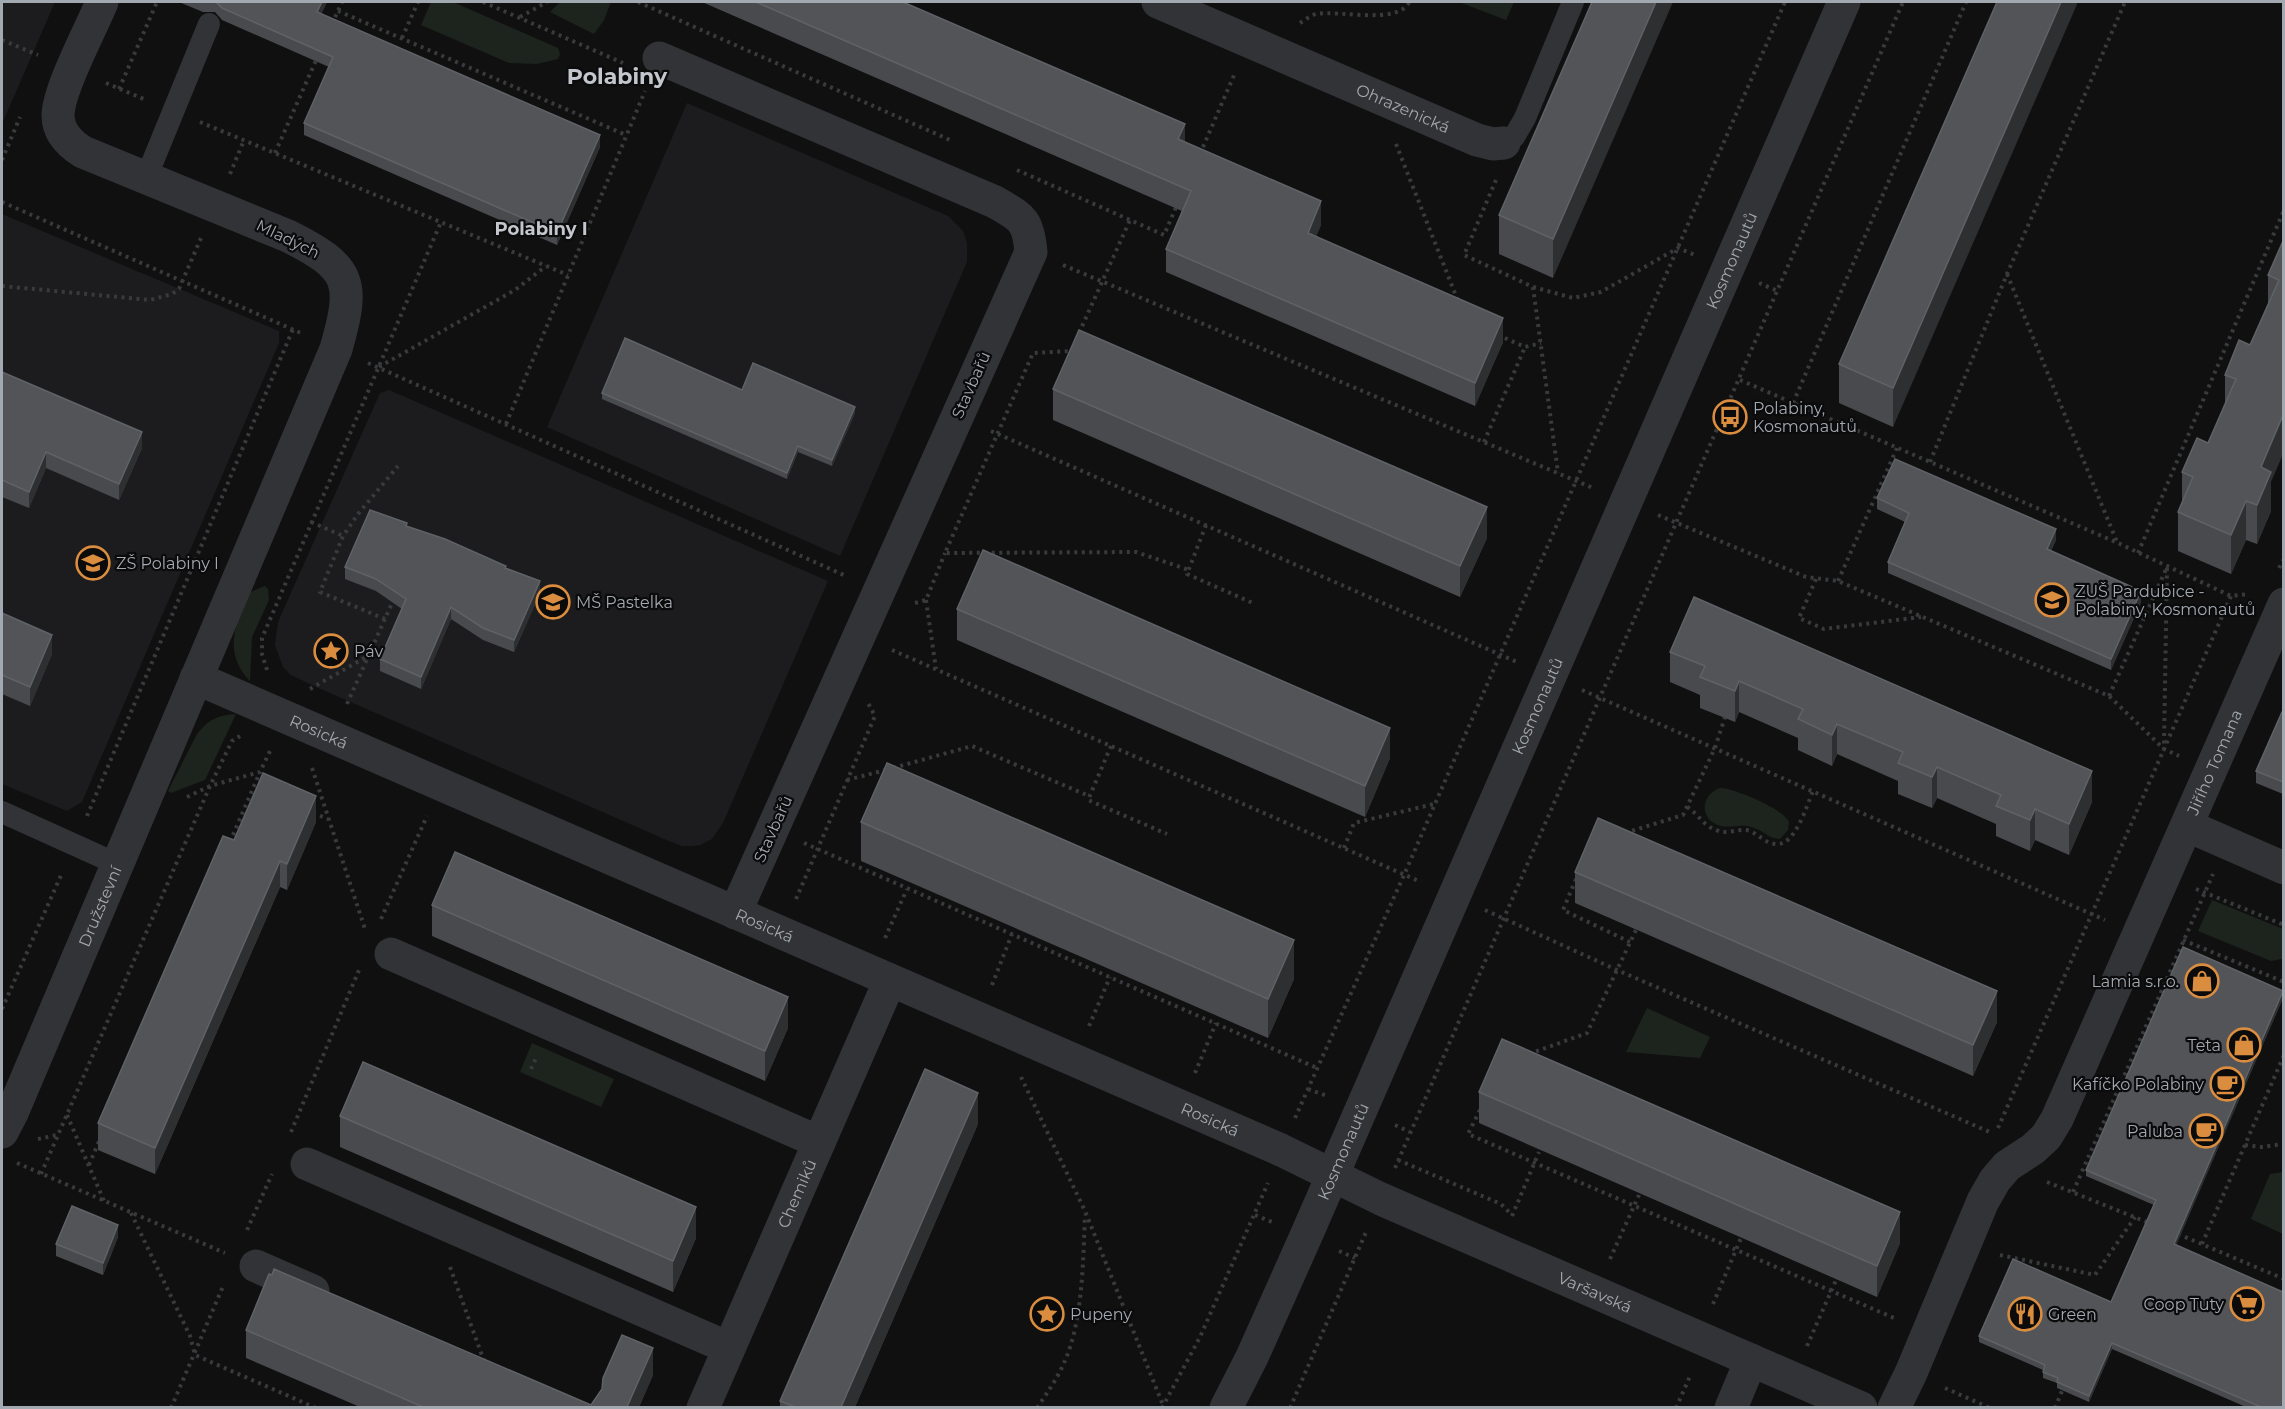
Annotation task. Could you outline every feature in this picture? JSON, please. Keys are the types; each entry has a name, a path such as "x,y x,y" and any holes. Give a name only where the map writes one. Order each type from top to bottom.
{"street":[{"name":"Mladých","path":"102,2 63,96 58,115 60,128 69,143 82,152 317,250 332,262 341,275 348,292 346,312 336,349 196,678"},
{"name":"Kosmonautů","path":"1226,1407 1252,1357 1844,2"},
{"name":"Ohrazenická","path":"1174,5 1250,41 1477,140 1493,144 1509,140"},
{"name":"Stavbařů","path":"655,67 995,202 1021,217 1029,232 1031,252 735,913"},
{"name":"Jiřího Tomana","path":"2283,604 2187,826 2283,868"},
{"name":"Rosická","path":"196,678 1281,1150 1332,1175"},
{"name":"Družstevní","path":"2,1132 196,678"},
{"path":"1894,1407 1911,1373 1983,1201 1995,1180 2007,1166 2033,1149 2046,1137 2057,1119 2187,826"},
{"path":"380,949 819,1142"},
{"name":"Chemiků","path":"703,1407 890,980"},
{"path":"290,1157 729,1348"},
{"name":"Varšavská","path":"1332,1175 1381,1199 1861,1407"},
{"path":"245,1262 343,1304"},
{"path":"1731,1407 1751,1360"}],"lane":[{"path":"1509,140 1525,118 1574,2"},
{"path":"146,178 209,24"},
{"path":"2,812 117,864"}],"path":[{"path":"119,89 157,2"},
{"path":"328,33 342,2"},
{"path":"402,38 418,2"},
{"path":"483,2 655,67"},
{"path":"519,17 547,2"},
{"path":"638,2 650,4 675,18 957,143"},
{"path":"1282,55 1296,26 1315,14 1395,14 1407,7 1409,2"},
{"path":"1295,1118 1435,804 1785,2"},
{"path":"1290,1407 1903,2"},
{"path":"1793,403 1966,2"},
{"path":"1930,462 2007,274 2125,2"},
{"path":"338,11 626,135"},
{"path":"506,424 675,18"},
{"path":"2,40 32,53"},
{"path":"1197,160 1250,41"},
{"path":"318,55 275,153 568,275"},
{"path":"1509,140 1464,255 1533,287 1573,298 1601,292 1678,248"},
{"path":"1395,143 1461,308"},
{"path":"1011,167 1164,235 1178,203"},
{"path":"2,202 183,280 879,591"},
{"path":"2138,552 2283,210"},
{"path":"1130,220 1072,351 1033,353 945,553 1136,552 1189,570"},
{"path":"41,1174 210,786 232,741 243,733 268,675 261,654 262,638 441,222"},
{"path":"1678,248 1778,291"},
{"path":"378,367 515,290 546,266"},
{"path":"2007,274 2118,543"},
{"path":"2,286 150,300 172,294 183,280"},
{"path":"1533,287 1558,473"},
{"path":"2,1009 74,846 293,329"},
{"path":"1495,333 1525,347 1541,343"},
{"path":"1484,442 1525,347"},
{"path":"1740,380 2118,543 2231,596 1985,1158 2157,1226"},
{"path":"1838,581 1897,448"},
{"path":"385,619 320,592 344,536 358,514 398,466"},
{"path":"311,522 344,536"},
{"path":"1206,525 1187,574 1255,604"},
{"path":"2109,696 2167,567"},
{"path":"2164,749 2167,567"},
{"path":"1816,579 1799,618 1824,629 1923,617"},
{"path":"926,600 936,669"},
{"path":"345,709 392,603"},
{"path":"304,692 369,655"},
{"path":"1614,837 1683,815 1715,748 1725,717"},
{"path":"225,852 272,745"},
{"path":"796,899 846,780 972,746 1089,796"},
{"path":"1111,746 1088,800 1167,834"},
{"path":"310,761 329,819 380,949"},
{"path":"136,820 210,786 260,772"},
{"path":"254,787 264,792"},
{"path":"1687,807 1696,812 1701,822 1720,832 1746,830 1775,844 1782,844 1793,837 1813,791"},
{"path":"1343,848 1354,823 1435,804"},
{"path":"308,810 329,819"},
{"path":"171,1407 195,1355 245,1262 380,949 427,815"},
{"path":"773,830 1317,1068"},
{"path":"2165,876 2283,925"},
{"path":"1577,877 1563,910 1630,942"},
{"path":"885,938 907,889"},
{"path":"2073,1192 2204,893"},
{"path":"1524,1056 1587,1033 1636,930"},
{"path":"992,985 1012,934"},
{"path":"2183,940 2283,982"},
{"path":"1088,1027 1110,978"},
{"path":"1195,1074 1216,1023"},
{"path":"2202,1244 2283,1055"},
{"path":"1018,1071 1085,1211 1163,1406"},
{"path":"1483,1104 1468,1134 1902,1321"},
{"path":"67,1115 104,1202"},
{"path":"89,1165 103,1132"},
{"path":"2245,1145 2261,1147 2283,1144"},
{"path":"1512,1216 1539,1152"},
{"path":"16,1163 245,1262"},
{"path":"1163,1406 1200,1337 1269,1179"},
{"path":"1610,1260 1639,1195"},
{"path":"1037,1407 1065,1362 1075,1327 1085,1211"},
{"path":"131,1213 190,1336 195,1355"},
{"path":"1999,1254 2095,1275 2135,1217"},
{"path":"433,1219 485,1365"},
{"path":"2169,1231 2283,1279"},
{"path":"1712,1305 1741,1238"},
{"path":"1807,1347 1836,1280"},
{"path":"195,1355 315,1407"},
{"path":"1676,1407 1691,1374"},
{"path":"1941,1386 1990,1407"},
{"path":"2055,1407 2062,1391"}],"shaded area":[{"path":"2,2 55,2 2,124"},
{"path":"431,2 453,2 558,48 560,54 558,59 537,64 509,63 421,25"},
{"path":"560,2 611,2 604,20 594,34 550,12"},
{"path":"1459,2 1514,2 1506,20"},
{"path":"687,103 948,216 963,231 967,243 967,262 840,556 547,427"},
{"name":"ZŠ Polabiny I","path":"2,214 279,331 279,343 82,802 67,811 2,784"},
{"name":"MŠ Pastelka","path":"389,390 828,581 723,823 712,839 692,846 682,846 669,841 314,686 291,675 283,667 275,645 278,622 380,393"},
{"path":"265,586 268,589 269,600 252,637 250,681 236,660 234,638 248,593"},
{"path":"236,714 205,780 171,793 168,791 201,729 214,719"},
{"path":"1720,788 1747,795 1778,811 1789,822 1788,830 1780,839 1750,827 1721,826 1714,823 1709,819 1705,807 1709,796"},
{"path":"2212,900 2283,929 2282,959 2271,961 2198,931"},
{"path":"1647,1008 1710,1037 1700,1058 1626,1052"},
{"path":"532,1043 614,1079 601,1107 520,1072"},
{"path":"2284,1172 2283,1234 2251,1219 2270,1174"}],"building":[{"path":"216,2 322,2 317,12 600,135 557,233 304,123 333,57 222,8"},
{"path":"756,2 903,2 1185,124 1178,139 1321,201 1308,233 1503,318 1475,383 1166,249 1191,191"},
{"path":"1592,2 1656,2 1553,239 1499,215"},
{"path":"1997,2 2061,2 1893,388 1839,364"},
{"path":"2283,241 2283,415 2261,467 2271,472 2257,505 2246,501 2231,535 2178,512 2193,477 2182,472 2197,438 2208,443 2236,379 2225,375 2239,340 2250,345 2279,280 2268,275"},
{"path":"1079,330 1487,507 1460,566 1053,389"},
{"path":"625,338 742,390 753,363 855,407 832,460 798,446 787,473 602,393"},
{"path":"2,372 142,432 119,484 46,452 29,492 2,480"},
{"path":"1895,459 2056,529 2047,549 2141,591 2111,659 1888,562 1909,513 1877,498"},
{"path":"370,510 407,523 406,526 445,539 506,566 505,568 540,581 514,640 483,628 451,607 421,677 380,659 406,599 376,579 345,567"},
{"path":"983,550 1390,728 1365,786 957,609"},
{"path":"1694,597 2092,771 2069,824 2035,809 2030,820 1996,806 2001,795 1937,767 1932,777 1898,763 1903,752 1837,724 1832,735 1798,719 1803,709 1739,681 1735,691 1700,677 1705,666 1670,652"},
{"path":"2,613 52,635 30,687 2,675"},
{"path":"2283,712 2283,782 2256,771"},
{"path":"887,763 1294,940 1268,999 861,822"},
{"path":"263,773 316,796 287,864 280,861 155,1148 98,1123 223,836 234,840"},
{"path":"1598,818 1997,991 1973,1045 1575,872"},
{"path":"455,852 788,997 765,1051 432,905"},
{"path":"2183,947 2283,991 2174,1244 2283,1292 2283,1407 2261,1407 2112,1343 2089,1396 2057,1382 2058,1378 2043,1372 2045,1365 1979,1336 2013,1259 2111,1302 2156,1200 2086,1170"},
{"path":"1502,1039 1900,1212 1877,1266 1479,1092"},
{"path":"363,1062 696,1207 673,1261 340,1116"},
{"path":"925,1069 978,1093 841,1407 795,1407 780,1401"},
{"path":"72,1206 118,1225 103,1263 56,1244"},
{"path":"274,1269 591,1405 602,1389 603,1378 622,1335 653,1348 627,1407 423,1407 246,1330 269,1274 272,1275"}],"place":[{"name":"Polabiny, Kosmonautů","path":"1730,417"},
{"name":"ZŠ Polabiny I","path":"93,563"},
{"name":"ZUŠ Pardubice - Polabiny, Kosmonautů","path":"2052,600"},
{"name":"MŠ Pastelka","path":"553,602"},
{"name":"Páv","path":"331,651"},
{"name":"Lamia s.r.o.","path":"2202,981"},
{"name":"Teta","path":"2244,1045"},
{"name":"Kafíčko Polabiny","path":"2227,1084"},
{"name":"Paluba","path":"2206,1131"},
{"name":"Coop Tuty","path":"2247,1304"},
{"name":"Pupeny","path":"1047,1314"},
{"name":"Green","path":"2025,1314"}],"district":[{"name":"Polabiny","path":"617,76"},
{"name":"Polabiny I","path":"541,229"}]}
